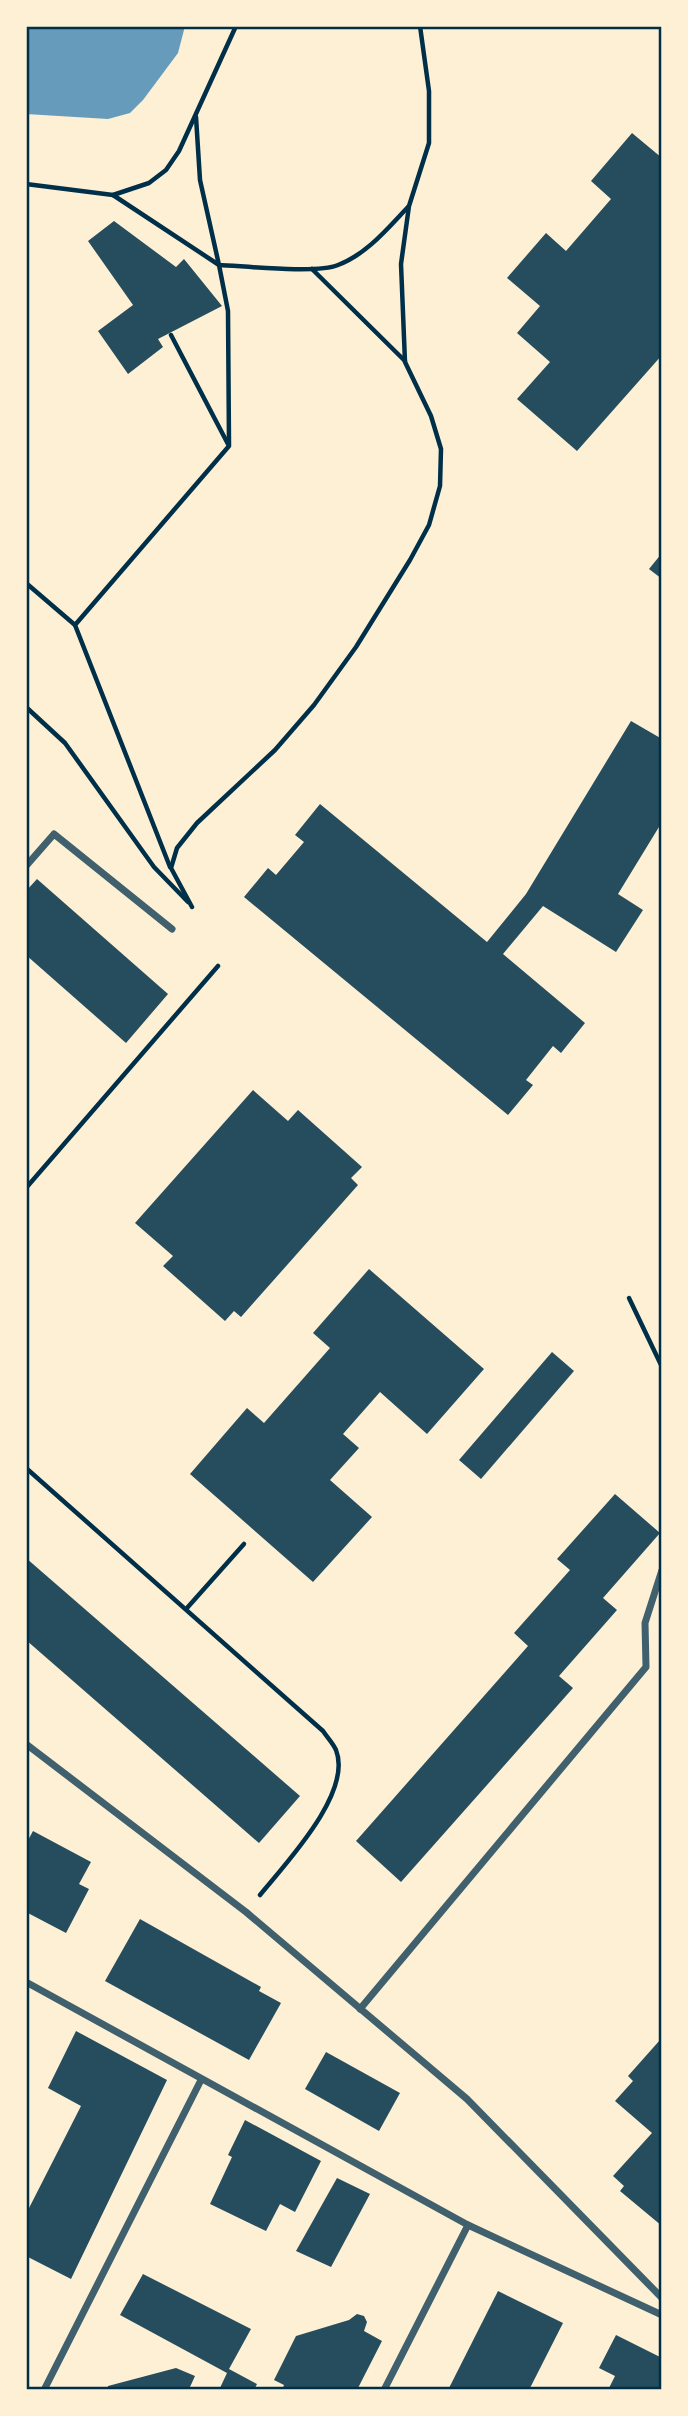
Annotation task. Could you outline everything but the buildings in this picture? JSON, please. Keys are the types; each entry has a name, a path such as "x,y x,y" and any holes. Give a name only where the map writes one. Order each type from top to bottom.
{"street":[{"path":"26,866 54,834 172,929"},
{"path":"360,2009 646,1667 645,1623 662,1570"},
{"path":"26,1744 246,1912 467,2099 662,2298"},
{"path":"26,1982 468,2224 662,2315"},
{"path":"44,2390 201,2080"},
{"path":"384,2390 468,2224"}],"path":[{"path":"26,184 113,195 149,183 166,170 179,151 236,26"},
{"path":"405,362 401,264 409,206 429,143 429,91 420,26"},
{"path":"75,625 229,446 228,311 200,180 196,117"},
{"path":"113,195 219,265 335,267 361,253 409,206"},
{"path":"171,868 177,848 197,823 275,750 314,705 356,647 429,525 440,486 441,449 431,416 405,362 311,268"},
{"path":"171,335 229,446"},
{"path":"26,583 75,625 171,868 192,907 154,867 65,743 26,707"},
{"path":"26,1188 218,966"},
{"path":"629,1298 662,1367"},
{"path":"26,1468 323,1731 336,1751 338,1778 325,1811 246,1912"},
{"path":"187,1608 244,1544"}],"water":[{"path":"26,26 185,26 178,53 143,100 130,113 108,119 26,114"}]}
